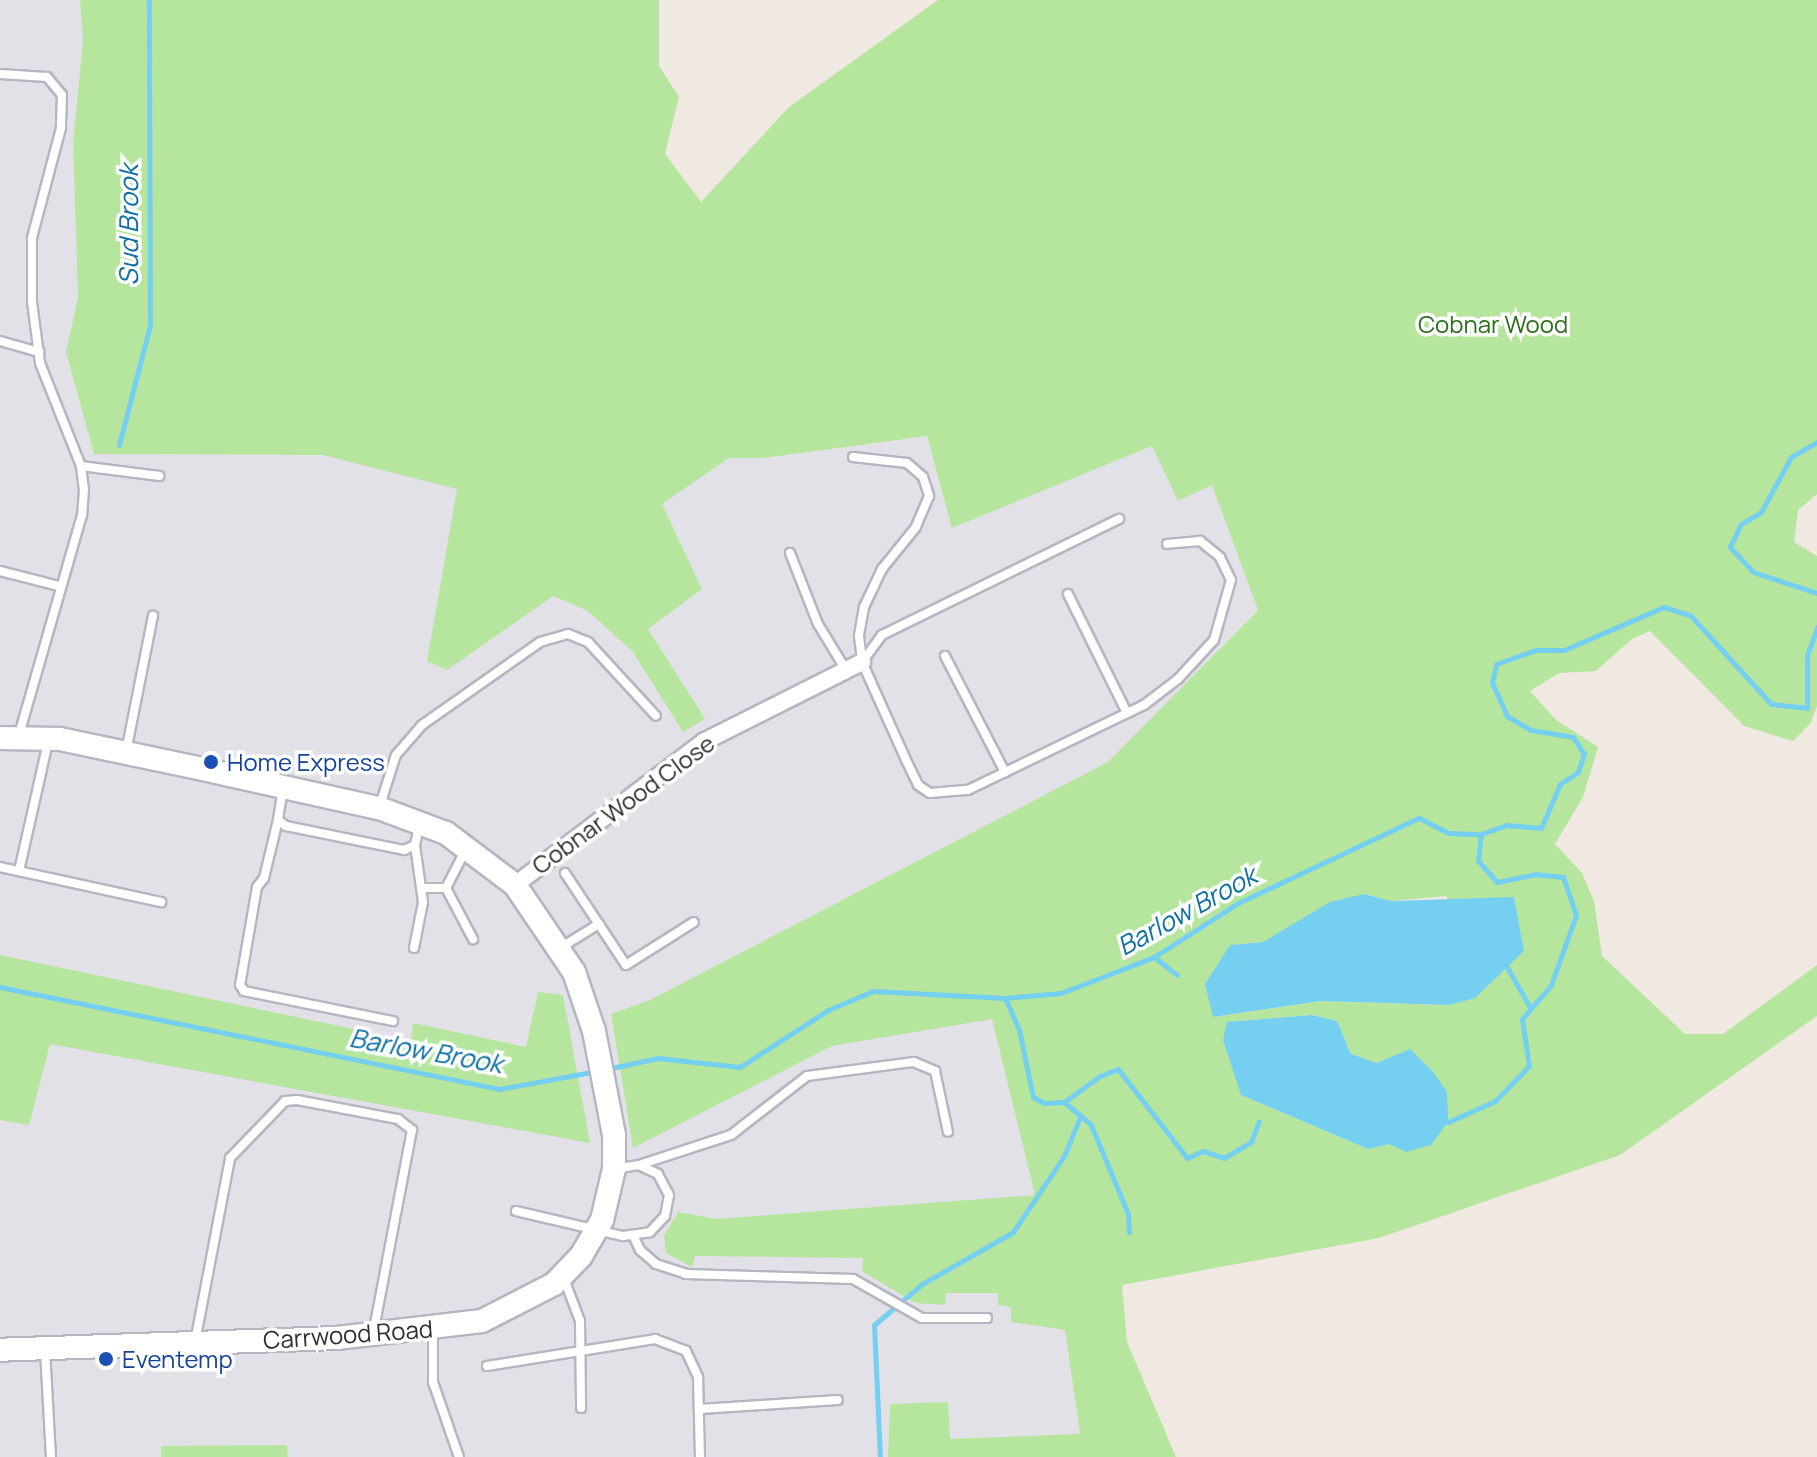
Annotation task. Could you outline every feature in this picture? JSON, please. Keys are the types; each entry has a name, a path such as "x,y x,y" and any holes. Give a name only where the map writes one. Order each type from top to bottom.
{"street":[{"name":"Cobnar Wood Close","path":"515,885 705,741 862,662"},
{"path":"9,737 49,738 379,808 420,821 467,848 515,885 574,972 594,1031 609,1100 614,1169"},
{"name":"Carrwood Road","path":"0,1350 373,1335 482,1321 523,1304 563,1275 597,1228 614,1169"}],"lane":[{"path":"0,74 47,77 62,95 61,128 32,238 32,302 39,352 81,466 82,515 9,737"},
{"path":"0,341 39,352"},
{"path":"853,457 907,463 923,477 929,496 916,527 882,569 864,607 859,636 862,662 918,785 930,793 950,796 1005,772 1127,713 1178,679 1214,640 1225,611 1231,580 1220,557 1200,541 1167,544"},
{"path":"81,466 159,476"},
{"path":"862,662 882,635 1119,519"},
{"path":"790,553 818,624 846,670"},
{"path":"0,571 59,586"},
{"path":"1068,594 1127,713"},
{"path":"126,753 153,616"},
{"path":"379,808 396,755 422,725 540,642 568,634 588,642 656,716"},
{"path":"945,656 1005,772"},
{"path":"19,871 49,738"},
{"path":"283,787 264,878 257,887 240,985 244,991 393,1021"},
{"path":"278,820 404,850 415,845"},
{"path":"414,948 421,888 415,845 420,821"},
{"path":"446,888 467,848"},
{"path":"0,867 161,902"},
{"path":"565,873 626,965 694,922"},
{"path":"421,888 446,888"},
{"path":"446,888 473,939"},
{"path":"560,948 599,924"},
{"path":"614,1169 639,1165 731,1135 807,1076 914,1062 935,1071 948,1132"},
{"path":"195,1343 230,1158 285,1101 297,1100 398,1119 412,1130 373,1335"},
{"path":"516,1211 633,1235 650,1232 665,1216 669,1195 658,1174 639,1165"},
{"path":"633,1235 640,1250 656,1264 686,1274 853,1279 922,1318 987,1318"},
{"path":"563,1275 580,1321 581,1408"},
{"path":"433,1329 433,1382 459,1457"},
{"path":"487,1366 655,1339 686,1351 698,1377 700,1457"},
{"path":"45,1349 51,1457"},
{"path":"700,1409 838,1400"}],"shaded area":[{"path":"0,0 80,0 83,39 73,144 78,297 66,352 94,454 764,458 927,436 952,527 1153,446 1212,485 1258,609 1108,762 650,1000 611,1015 634,1147 832,1046 992,1018 1060,1295 1083,1457 0,1457"}],"green space":[{"name":"Cobnar Wood","path":"80,0 659,0 659,66 679,97 665,154 701,202 789,107 938,0 1817,0 1817,494 1798,510 1794,542 1817,556 1817,706 1810,724 1793,741 1744,726 1650,631 1632,639 1596,671 1559,673 1530,691 1556,720 1598,747 1583,797 1555,844 1582,873 1594,901 1602,956 1685,1034 1723,1034 1817,965 1817,1016 1620,1155 1379,1238 1122,1285 1127,1342 1176,1457 888,1457 890,1404 948,1402 950,1439 1080,1434 1065,1330 1011,1322 1011,1307 998,1305 998,1293 946,1293 945,1305 915,1303 862,1271 863,1258 695,1256 692,1267 666,1253 664,1236 678,1212 716,1219 1035,1195 992,1019 832,1046 633,1148 611,1014 650,1000 1108,762 1258,610 1212,485 1178,501 1152,446 952,528 927,436 764,458 729,458 662,504 702,589 648,629 705,719 683,732 633,652 588,611 553,596 447,670 427,661 457,489 323,455 94,454 66,352 78,297 73,144 83,39","holes":["1364,894 1391,901 1447,896 1450,1005 1321,1001 1214,1017 1230,945 1263,942","1312,1015 1337,1021 1351,1054 1363,1059 1377,1063 1410,1050 1389,1144 1368,1149 1241,1095 1228,1022"]},
{"path":"0,955 411,1041 413,1023 526,1047 538,992 563,995 590,1143 50,1044 29,1125 0,1120"},
{"path":"287,1445 288,1457 161,1457 161,1446"}],"water":[{"path":"1364,894 1391,901 1514,897 1524,951 1475,998 1450,1005 1321,1001 1213,1017 1205,984 1230,945 1263,942 1330,902"},
{"path":"1312,1015 1337,1021 1351,1054 1377,1063 1410,1049 1433,1072 1447,1092 1448,1122 1431,1145 1406,1152 1389,1144 1368,1149 1241,1095 1223,1040 1227,1022"}],"waterway":[{"name":"Sud Brook","path":"119,445 150,325 149,0"},
{"name":"Barlow Brook","path":"1817,442 1791,457 1761,512 1741,524 1730,547 1753,572 1817,593"},
{"name":"Barlow Brook","path":"607,1069 658,1058 740,1067 828,1010 873,991 1005,998 1061,993 1154,957 1238,903 1419,818 1448,833 1481,834 1507,825 1541,828 1560,784 1578,772 1584,754 1573,737 1531,730 1507,716 1492,683 1496,664 1536,650 1564,650 1664,607 1691,616 1771,704 1807,708 1807,655 1817,627"},
{"path":"1448,1122 1495,1101 1529,1066 1522,1019 1551,985 1576,915 1563,877 1536,874 1497,882 1478,861 1481,834"},
{"path":"1154,957 1177,975"},
{"path":"1507,967 1531,1009"},
{"name":"Barlow Brook","path":"0,987 499,1089 597,1071"},
{"path":"1005,998 1019,1030 1033,1097 1044,1103 1064,1102 1100,1076 1118,1069 1187,1158 1203,1151 1224,1158 1251,1142 1259,1121"},
{"path":"1064,1102 1091,1125 1128,1214 1129,1232"},
{"path":"880,1457 874,1325 922,1284 1013,1232 1064,1156 1080,1117"}],"place":[{"name":"Home Express","path":"211,762"},
{"name":"Eventemp","path":"106,1359"}]}
